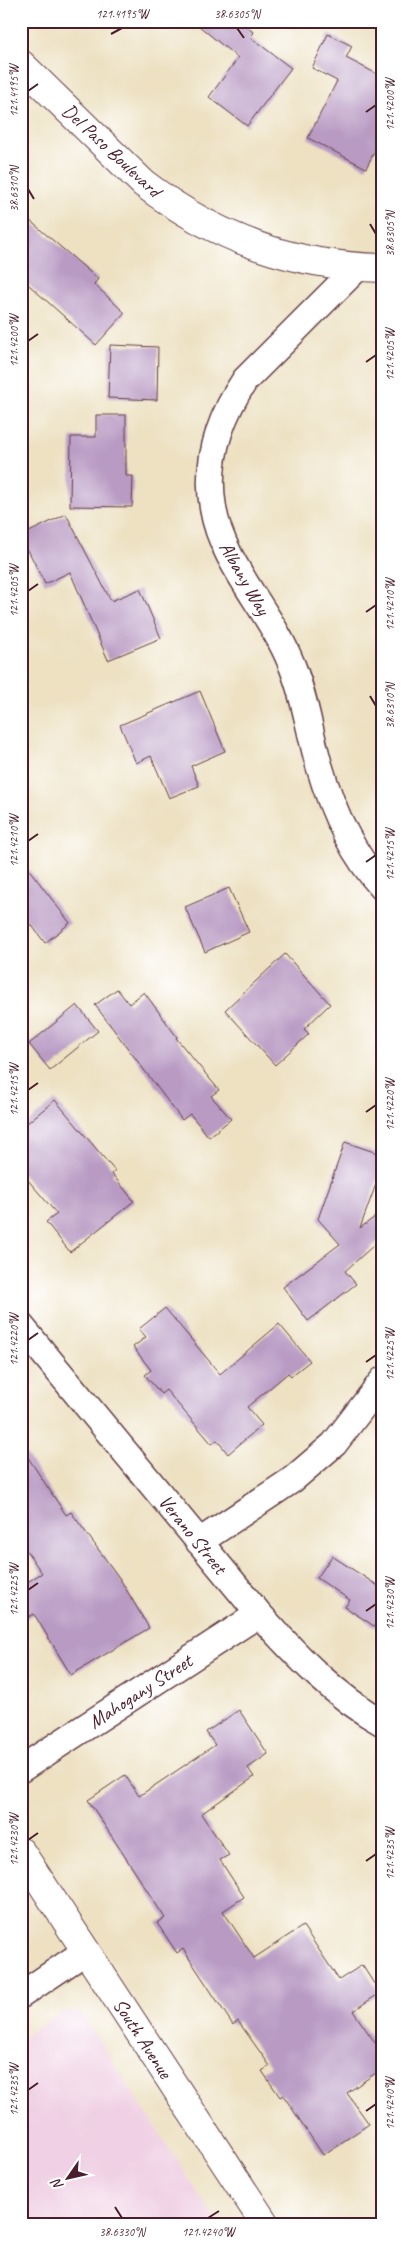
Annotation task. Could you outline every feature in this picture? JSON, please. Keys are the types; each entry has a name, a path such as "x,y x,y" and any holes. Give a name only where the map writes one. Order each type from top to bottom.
{"street":[{"name":"Del Paso Boulevard","path":"21,64 143,183 200,221 256,246 305,260 370,268"},
{"name":"Albany Way","path":"370,268 245,380 229,406 215,441 210,486 218,531 227,553 266,614 291,663 308,715 318,764 333,810 356,855 383,888"},
{"name":"Verano Street","path":"21,1326 258,1614 298,1658 328,1684 383,1723"},
{"path":"199,1542 292,1480 334,1444 383,1380"},
{"name":"Mahogany Street","path":"21,1769 258,1614"},
{"name":"South Avenue","path":"21,1852 265,2224"},
{"path":"21,1995 86,1951"}],"shaded area":[{"path":"73,2011 85,2019 218,2224 21,2224 21,2039 54,2017"}],"building":[{"path":"193,21 240,21 254,33 250,37 291,68 247,126 209,97 238,58"},
{"path":"328,34 352,46 346,58 383,77 383,135 366,168 308,138 337,81 312,68"},
{"path":"21,213 98,279 94,284 125,313 96,345 21,278"},
{"path":"110,345 158,347 157,400 108,398"},
{"path":"96,415 126,415 126,476 133,476 132,507 70,506 71,437 96,437"},
{"path":"66,514 111,601 140,589 161,638 108,660 70,572 45,584 21,536"},
{"path":"200,691 225,751 191,766 199,786 169,798 151,756 136,763 120,725"},
{"path":"21,859 70,923 45,943 21,911"},
{"path":"229,888 249,932 205,952 185,907"},
{"path":"285,954 330,1004 304,1029 309,1034 275,1065 225,1010"},
{"path":"117,989 129,1004 144,992 176,1038 219,1090 211,1096 231,1119 209,1137 190,1114 182,1120 95,1005"},
{"path":"77,1005 98,1031 50,1070 29,1044"},
{"path":"55,1100 115,1171 112,1174 134,1201 70,1252 46,1222 57,1214 21,1172 21,1128"},
{"path":"345,1142 383,1155 383,1165 360,1228 383,1211 383,1237 345,1271 356,1284 308,1321 283,1287 340,1244 318,1219"},
{"path":"165,1308 220,1374 279,1324 310,1361 291,1376 288,1373 247,1407 262,1425 228,1454 217,1440 212,1444 166,1390 161,1394 145,1375 151,1370 133,1347 146,1337 139,1329"},
{"path":"21,1447 66,1515 71,1512 120,1579 149,1628 71,1675 34,1614 21,1621 21,1586 42,1573 21,1543"},
{"path":"332,1556 383,1589 383,1632 345,1607 350,1600 317,1578"},
{"path":"239,1710 268,1754 248,1768 254,1777 201,1814 229,1855 220,1860 244,1897 223,1911 254,1958 303,1926 339,1980 362,1965 380,1993 353,2011 383,2054 383,2068 347,2093 369,2124 323,2155 283,2095 280,2097 262,2071 270,2066 238,2021 233,2025 183,1949 177,1953 157,1923 165,1918 88,1800 125,1775 139,1796 215,1745 206,1732"}]}
